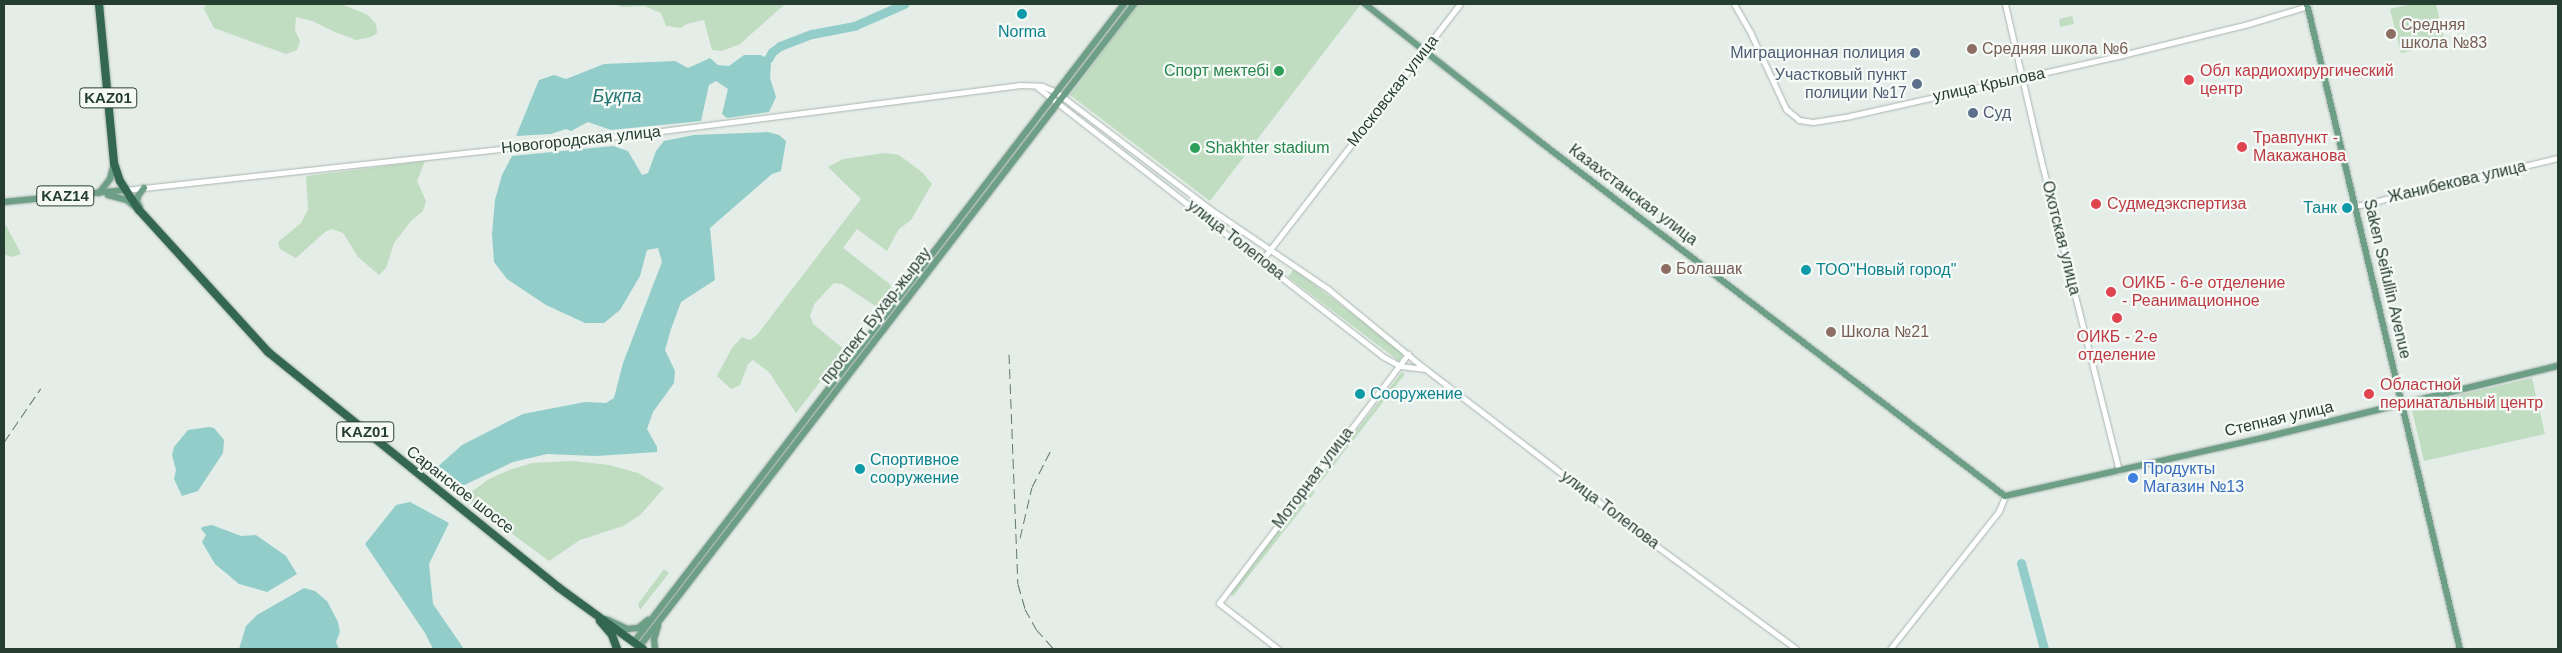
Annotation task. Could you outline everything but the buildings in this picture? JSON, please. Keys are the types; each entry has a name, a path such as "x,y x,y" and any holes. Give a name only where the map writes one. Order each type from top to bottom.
{"highway":[{"name":"KАZ01","path":"99,4 114,163 125,190"},
{"name":"Саранское шоссе","path":"125,190 139,210 268,352 637,647"},
{"path":"592,612 612,635 617,649"}],"main road":[{"name":"проспект Бухар-жырау","path":"637,647 659,622 1124,4"},
{"name":"проспект Бухар-жырау","path":"637,647 655,615 930,262 1063,97 1134,4"},
{"name":"Казахстанская улица","path":"1365,4 1952,458 2005,496"},
{"name":"Saken Seifullin Avenue","path":"2307,5 2460,649"},
{"path":"114,163 110,179 99,193 127,200 139,210"},
{"path":"144,188 137,202 146,217"},
{"name":"KAZ14","path":"4,202 125,190"},
{"name":"Степная улица","path":"2005,496 2119,471 2558,366"},
{"path":"592,612 627,630 638,628 655,615"},
{"path":"655,649 654,639 659,622"}],"street":[{"name":"Московская улица","path":"1262,260 1460,4"},
{"name":"улица Крылова","path":"1734,4 1751,34 1786,109 1794,117 1803,121 1813,122 1850,116 2022,78 2240,26 2307,5"},
{"name":"Охотская улица","path":"2005,4 2119,471"},
{"name":"Новогородская улица","path":"125,190 646,133 1019,85 1042,86 1054,95"},
{"name":"улица Толепова","path":"1054,95 1063,97 1210,209 1328,289 1426,369 1643,536 1796,649"},
{"name":"улица Толепова","path":"1054,95 1058,103 1262,260 1382,356 1400,366 1426,369"},
{"name":"Жанибекова улица","path":"2356,206 2558,158"},
{"name":"Моторная улица","path":"1278,649 1219,603 1408,354"},
{"path":"1890,649 1999,511 2005,496"}],"green space":[{"path":"206,4 341,4 368,15 376,24 377,33 371,37 356,40 312,21 296,17 295,30 300,41 297,50 286,54 214,28 204,9"},
{"path":"612,4 785,4 740,44 722,51 712,50 704,20 687,24 680,28 666,26 661,13 644,6 623,7"},
{"name":"Shakhter stadium","path":"1138,4 1361,4 1210,201 1070,95"},
{"path":"2411,4 2436,4 2445,43 2401,53 2390,9"},
{"path":"2072,16 2074,24 2060,27 2059,19"},
{"path":"885,153 899,155 923,173 932,184 911,220 899,229 887,251 857,229 843,248 892,286 877,307 842,284 834,283 815,303 810,315 813,324 845,350 796,413 769,372 753,360 748,364 740,385 731,389 717,376 732,348 742,337 750,340 757,335 861,199 828,167 843,159"},
{"path":"425,161 417,181 426,201 423,211 411,221 394,243 386,268 379,275 358,257 343,233 332,229 325,232 296,258 280,249 278,242 301,223 308,209 306,176"},
{"path":"4,222 21,254 11,257 4,254"},
{"path":"1294,269 1404,353 1399,361 1288,277"},
{"path":"1402,372 1405,374 1319,484 1316,482"},
{"path":"2532,378 2545,434 2424,461 2411,406"},
{"path":"573,461 609,465 638,473 664,488 640,515 623,526 580,540 549,561 468,501 470,493 489,479 512,469 532,463"},
{"path":"1311,489 1315,492 1233,596 1230,593"},
{"path":"664,569 669,573 640,610 638,604"}],"water":[{"name":"Бұқпа","path":"744,55 761,55 768,59 771,65 770,78 776,97 769,112 727,118 722,114 728,89 716,81 709,85 701,121 611,130 588,122 571,131 566,129 551,134 516,136 539,80 554,75 566,79 604,64 675,61 688,68 710,58 718,65 729,66"},
{"path":"768,132 779,135 786,141 781,171 772,174 710,228 715,280 681,302 671,329 665,350 675,371 674,383 653,412 647,429 657,447 657,452 596,456 547,454 513,462 456,489 447,488 435,479 434,470 462,445 523,414 585,402 606,403 614,398 623,363 662,262 658,248 647,250 640,276 620,310 604,323 585,323 546,305 507,279 494,262 492,234 495,200 502,175 512,156 613,146 628,151 642,175 648,173 656,151 664,141 694,135"},
{"path":"214,428 224,440 223,453 198,491 182,496 174,479 176,470 172,455 174,447 188,430"},
{"path":"410,502 449,523 429,564 433,604 464,649 433,649 425,633 365,544 396,505"},
{"path":"212,525 241,536 256,535 286,556 297,574 267,592 239,584 215,564 202,542 206,535 201,529 202,527"},
{"path":"304,588 315,591 327,601 338,622 340,632 336,642 339,649 239,649 246,626 257,615"}],"waterway":[{"name":"Бұқпа","path":"768,59 772,52 780,46 812,34 854,26 904,4"},
{"path":"2021,563 2044,649"}],"railway":[{"path":"1009,354 1018,584 1025,609 1036,629 1054,649"},
{"path":"4,442 41,388"},
{"path":"1020,538 1032,487 1052,448"}],"place":[{"name":"Norma","path":"1022,14"},
{"name":"Средняя школа №83","path":"2391,34"},
{"name":"Средняя школа №6","path":"1972,49"},
{"name":"Миграционная полиция","path":"1915,53"},
{"name":"Спорт мектебі","path":"1279,71"},
{"name":"Обл кардиохирургический центр","path":"2189,80"},
{"name":"Участковый пункт полиции №17","path":"1917,84"},
{"name":"Суд","path":"1973,113"},
{"name":"Травпункт - Макажанова","path":"2242,147"},
{"name":"Shakhter stadium","path":"1195,148"},
{"name":"Судмедэкспертиза","path":"2096,204"},
{"name":"Танк","path":"2347,208"},
{"name":"Болашак","path":"1666,269"},
{"name":"ТОО\"Новый город\"","path":"1806,270"},
{"name":"ОИКБ - 6-е отделение - Реанимационное","path":"2111,292"},
{"name":"ОИКБ - 2-е отделение","path":"2117,318"},
{"name":"Школа №21","path":"1831,332"},
{"name":"Сооружение","path":"1360,394"},
{"name":"Областной перинатальный центр","path":"2369,394"},
{"name":"Спортивное сооружение","path":"860,469"},
{"name":"Продукты Магазин №13","path":"2133,478"}]}
